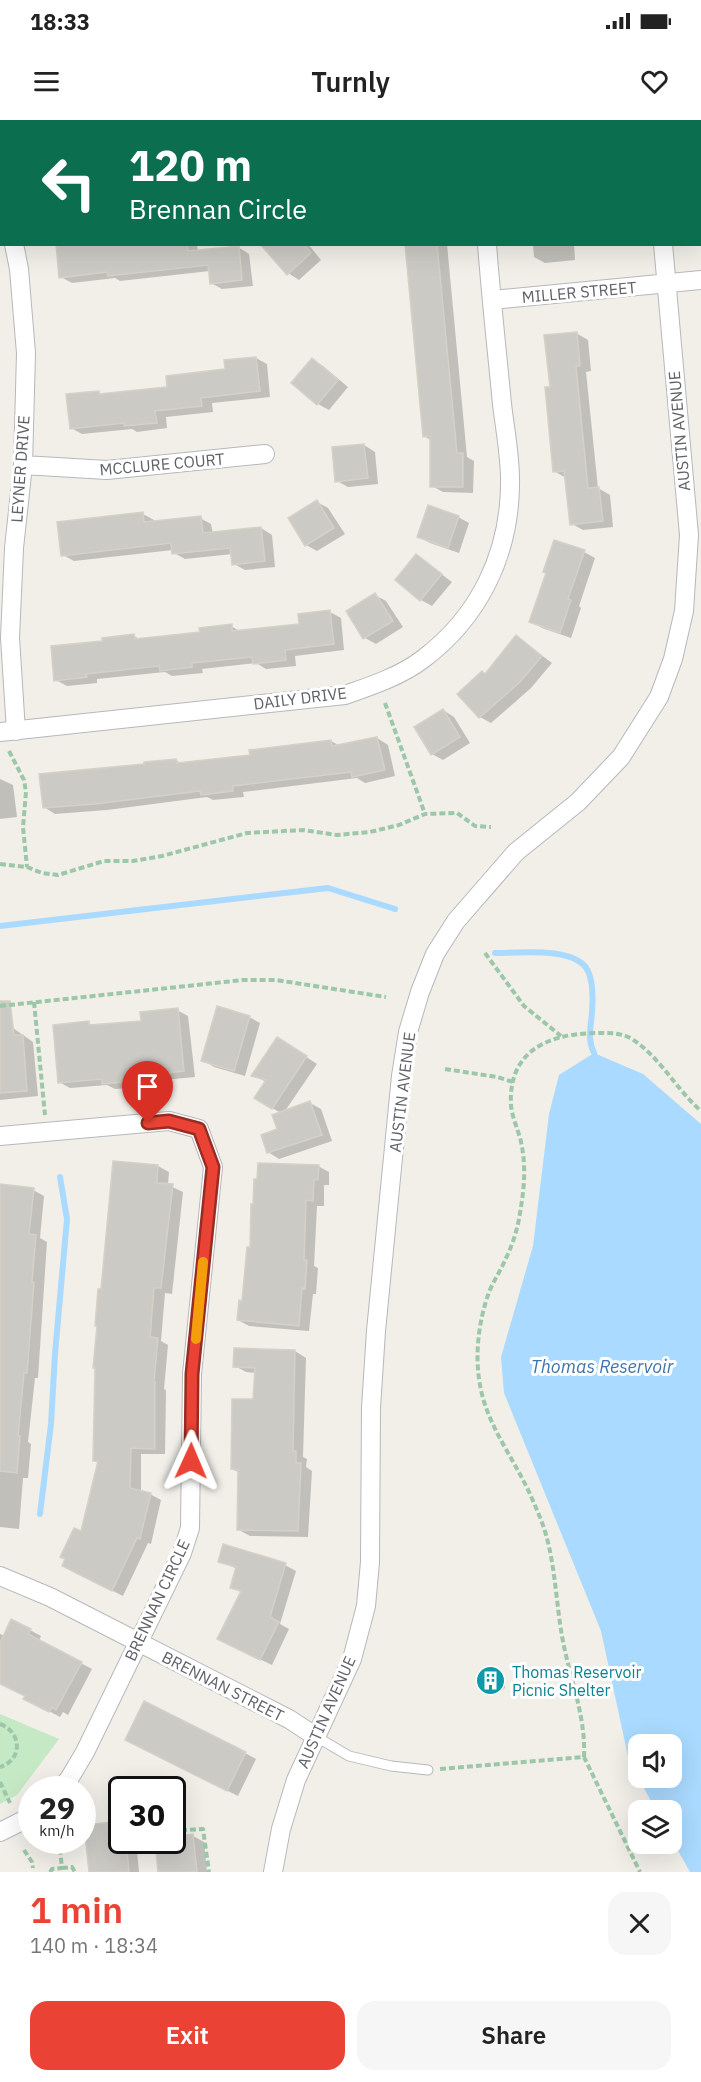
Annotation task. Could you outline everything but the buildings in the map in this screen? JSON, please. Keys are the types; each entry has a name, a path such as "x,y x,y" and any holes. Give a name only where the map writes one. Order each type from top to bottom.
{"street":[{"name":"LEYNER DRIVE","path":"8,731 14,548 23,465 26,353 19,269 14,246"},
{"name":"DAILY DRIVE","path":"8,731 345,695 377,684 422,660 451,636 477,601 494,570 505,533 510,485 487,246"},
{"name":"AUSTIN AVENUE","path":"273,1872 281,1829 296,1780 352,1659 366,1606 370,1562 371,1408 376,1331 401,1076 408,1032 420,993 435,954 456,921 516,852 578,802 621,757 658,697 673,659 684,611 695,535 663,246"},
{"name":"MILLER STREET","path":"492,300 701,280"},
{"name":"MCCLURE COURT","path":"23,465 107,470 265,454"},
{"name":"BRENNAN CIRCLE","path":"0,1136 169,1121 199,1129 213,1167 192,1374 190,1528 182,1553 85,1752 71,1776"},
{"name":"BRENNAN STREET","path":"0,1576 50,1597 289,1719 315,1736"},
{"path":"0,1832 18,1823"}],"lane":[{"path":"315,1736 349,1756 391,1766 428,1770"}],"path":[{"path":"385,703 425,814"},
{"path":"9,751 24,780 26,792 23,827 27,867"},
{"path":"0,864 27,867 42,873 58,875 104,861 133,861 162,856 247,833 303,830 337,835 370,832 399,825 425,814 457,813 475,826 491,827"},
{"path":"485,953 524,1006 561,1036"},
{"path":"0,1006 243,980 276,980 386,997"},
{"path":"34,1002 45,1116"},
{"path":"640,1872 584,1757 585,1739 581,1710 566,1656 550,1554 543,1527 523,1480 498,1438 481,1392 476,1355 489,1292 507,1256 519,1218 525,1184 522,1146 511,1106 514,1076 529,1052 561,1036 618,1033 632,1039 659,1064 701,1110"},
{"path":"445,1069 497,1077 513,1082"},
{"path":"0,1724 12,1731 18,1743 14,1758 0,1767"},
{"path":"428,1770 584,1757"},
{"path":"0,1782 10,1803"},
{"path":"186,1830 203,1829 205,1832 210,1872"},
{"path":"27,1854 33,1868"},
{"path":"60,1854 62,1868"},
{"path":"50,1872 52,1869 72,1867 75,1872"}],"green space":[{"path":"0,1714 59,1739 31,1776 18,1776 17,1795 0,1804"}],"water":[{"name":"Thomas Reservoir","path":"594,1053 643,1074 701,1124 701,1872 690,1872 680,1854 682,1854 682,1800 650,1800 644,1788 682,1788 682,1734 628,1734 628,1756 601,1631 504,1393 501,1357 533,1246 549,1114 559,1075"}],"waterway":[{"path":"0,926 328,888 395,909"},
{"path":"495,953 559,954 582,963 590,975 592,985 590,1038 594,1053"},
{"path":"40,1514 51,1424 67,1219 60,1177"}],"slow traffic":[{"path":"196,1339 203,1262"}],"place":[{"name":"Thomas Reservoir Picnic Shelter","path":"491,1681"}],"route":[{"path":"148,1123 169,1121 199,1129 213,1167 192,1374 191,1461"}]}
